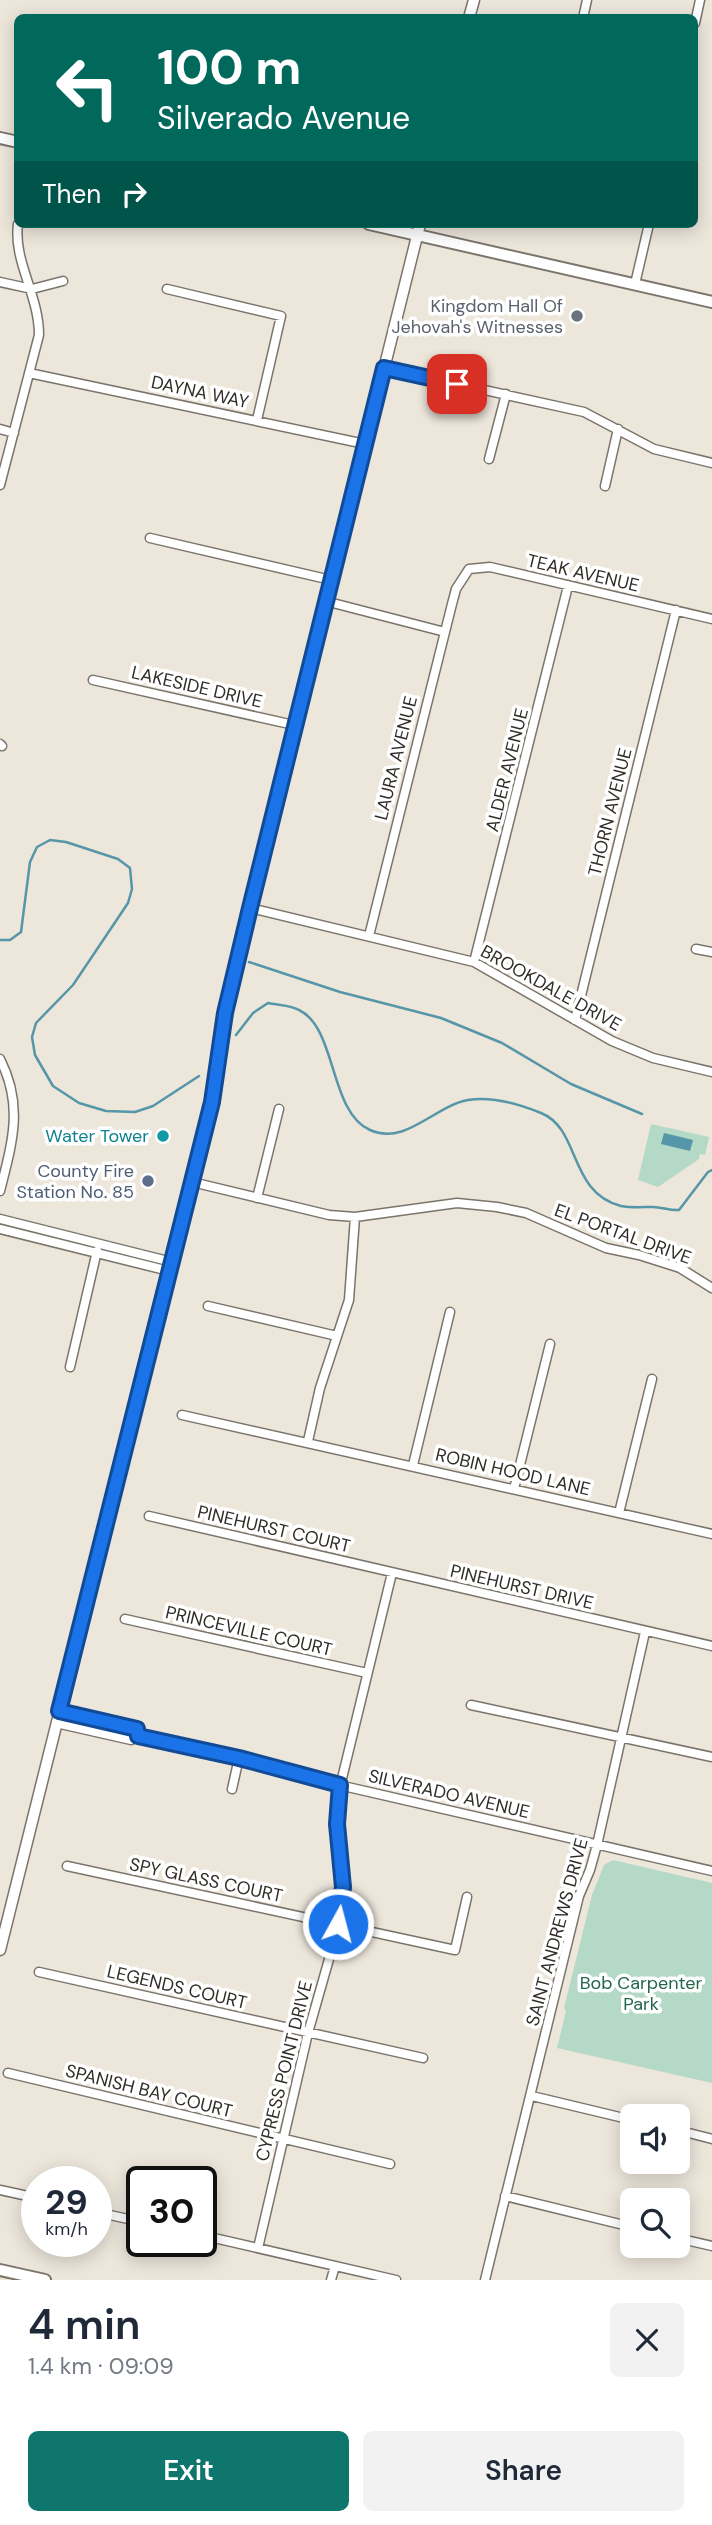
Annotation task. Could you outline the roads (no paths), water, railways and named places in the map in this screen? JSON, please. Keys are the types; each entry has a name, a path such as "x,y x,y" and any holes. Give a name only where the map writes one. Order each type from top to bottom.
{"main road":[{"path":"419,230 712,302"},
{"path":"0,2270 45,2280"}],"street":[{"path":"0,485 39,335 39,317 20,257 18,228"},
{"path":"635,284 648,228"},
{"path":"0,1950 212,1102 225,1013 294,725 419,230"},
{"path":"0,282 32,289 63,281"},
{"path":"167,289 281,316 257,420"},
{"path":"384,368 584,412 654,449 712,463"},
{"name":"DAYNA WAY","path":"29,373 365,444"},
{"path":"489,459 506,394"},
{"path":"0,429 14,432"},
{"path":"605,486 618,429"},
{"path":"150,538 331,580"},
{"name":"TEAK AVENUE","path":"456,589 470,569 490,568 712,619"},
{"name":"ALDER AVENUE","path":"474,962 568,586"},
{"name":"LAURA AVENUE","path":"369,936 456,589"},
{"path":"325,601 445,632"},
{"name":"THORN AVENUE","path":"575,1020 676,610"},
{"name":"LAKESIDE DRIVE","path":"93,680 294,725"},
{"name":"BROOKDALE DRIVE","path":"250,908 474,962 632,1050 653,1058 712,1072"},
{"path":"696,949 712,953"},
{"path":"0,1059 9,1076 16,1111 13,1139 0,1191"},
{"path":"257,1198 279,1109"},
{"name":"EL PORTAL DRIVE","path":"192,1182 314,1213 355,1217 457,1203 497,1207 526,1213 606,1248 680,1268 712,1288"},
{"path":"308,1441 320,1388 349,1300 355,1217"},
{"path":"0,1219 99,1243 171,1266"},
{"path":"0,1229 96,1253 171,1266"},
{"path":"70,1367 99,1243"},
{"path":"208,1306 337,1336"},
{"path":"413,1465 450,1312"},
{"path":"514,1489 550,1344"},
{"path":"619,1513 652,1379"},
{"name":"ROBIN HOOD LANE","path":"182,1415 308,1441 712,1534"},
{"name":"PINEHURST COURT","path":"149,1516 392,1573"},
{"name":"PINEHURST DRIVE","path":"392,1573 712,1646"},
{"name":"CYPRESS POINT DRIVE","path":"258,2248 308,2033 338,1924 343,1887 337,1824 340,1785 392,1573"},
{"name":"PRINCEVILLE COURT","path":"125,1619 367,1673"},
{"name":"SAINT ANDREWS DRIVE","path":"485,2280 579,1896 597,1845 645,1632"},
{"path":"471,1705 712,1757"},
{"name":"SILVERADO AVENUE","path":"59,1711 137,1729 138,1736"},
{"name":"SILVERADO AVENUE","path":"56,1723 131,1740 138,1736 239,1758 340,1785 712,1871"},
{"path":"232,1789 239,1758"},
{"name":"SPY GLASS COURT","path":"67,1866 455,1950 467,1897"},
{"name":"LEGENDS COURT","path":"39,1972 423,2058"},
{"name":"SPANISH BAY COURT","path":"8,2073 390,2164"},
{"path":"532,2096 620,2117"},
{"path":"690,2133 712,2138"},
{"path":"0,2190 21,2195"},
{"path":"505,2196 620,2224"},
{"path":"217,2239 397,2280"},
{"path":"690,2241 712,2246"},
{"path":"331,2280 335,2266"},
{"path":"347,2280 349,2270"}],"water":[{"path":"664,1133 693,1140 690,1151 661,1144"}],"waterway":[{"path":"0,940 10,940 21,932 30,862 37,847 50,840 66,842 118,859 130,868 132,889 128,903 73,985 36,1023 32,1037 35,1055 53,1086 79,1103 106,1111 135,1112 153,1106 199,1076"},
{"path":"249,962 340,992 441,1018 502,1043 571,1084 642,1114"},
{"path":"236,1035 253,1013 268,1003 299,1010 311,1020 320,1034 347,1106 357,1120 370,1130 383,1134 408,1129 443,1109 468,1100 505,1102 541,1113 554,1121 563,1132 592,1188 604,1199 621,1206 679,1210 712,1170"}],"place":[{"name":"Kingdom Hall Of Jehovah's Witnesses","path":"577,316"},
{"name":"Water Tower","path":"163,1136"},
{"name":"County Fire Station No. 85","path":"148,1181"}],"park label":[{"name":"Bob Carpenter Park","path":"641,1993"}]}
